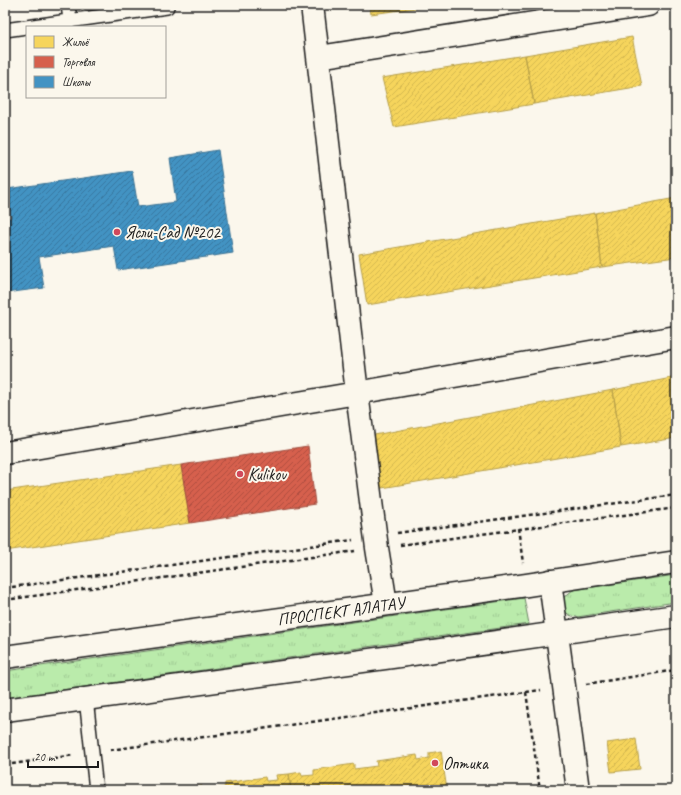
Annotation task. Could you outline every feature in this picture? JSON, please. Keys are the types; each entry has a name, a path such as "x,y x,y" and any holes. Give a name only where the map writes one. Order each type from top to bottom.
{"street":[{"path":"312,5 357,393 376,542 386,604"},
{"path":"319,57 648,5"},
{"path":"5,453 676,338"},
{"name":"ПРОСПЕКТ АЛАТАУ","path":"5,657 676,562"},
{"path":"550,581 578,790"},
{"path":"5,710 558,634 676,616"}],"lane":[{"path":"68,5 70,20"},
{"path":"31,26 167,7"},
{"path":"5,30 26,27"},
{"path":"86,698 96,790"}],"path":[{"path":"5,600 676,495"},
{"path":"5,588 376,542 518,528 676,508"},
{"path":"518,528 524,566"},
{"path":"5,765 676,670"},
{"path":"526,692 540,790"}],"green space":[{"path":"676,575 676,602 577,617 569,615 565,611 563,605 564,597 573,590"},
{"path":"524,598 529,624 5,698 5,671"}],"building: Жильё":[{"path":"369,5 438,5 371,14"},
{"path":"632,37 642,86 534,104 525,55"},
{"path":"525,55 534,104 394,127 382,78"},
{"path":"676,198 676,257 602,267 595,213"},
{"path":"595,213 602,267 367,305 359,254"},
{"path":"676,377 676,438 621,447 613,390"},
{"path":"613,390 621,447 376,489 369,436"},
{"path":"181,465 190,523 5,551 5,491"},
{"path":"636,739 640,769 611,772 607,743"},
{"path":"441,751 447,790 291,790 289,774 301,772 302,776 314,775 314,770 354,764 354,769 377,766 376,761 417,755 418,760 429,758 429,753"},
{"path":"289,774 291,790 208,790 225,787 225,783 265,777 266,781 277,780 276,775"},
{"path":"202,786 202,790 175,790"}],"building: Торговля":[{"path":"308,446 315,504 190,523 181,465"}],"building: Школы":[{"name":"Ясли-Сад №202","path":"218,150 233,253 118,270 114,246 39,257 44,288 5,293 5,219 11,218 7,189 132,171 138,207 176,202 170,158"}],"place":[{"name":"Ясли-Сад №202","path":"117,232"},
{"name":"Kulikov","path":"240,474"},
{"name":"Оптика","path":"435,763"}]}
